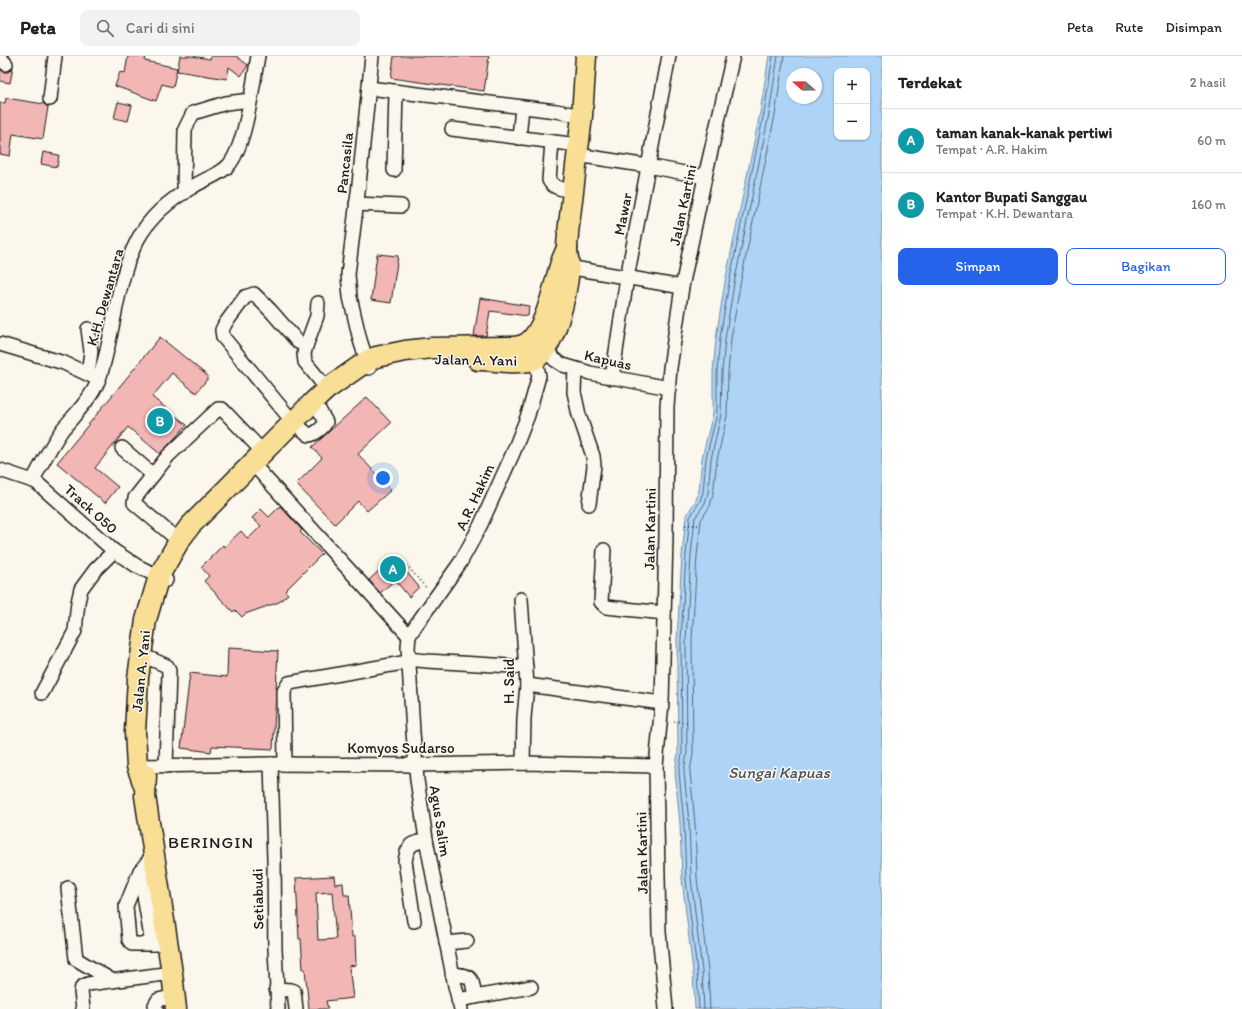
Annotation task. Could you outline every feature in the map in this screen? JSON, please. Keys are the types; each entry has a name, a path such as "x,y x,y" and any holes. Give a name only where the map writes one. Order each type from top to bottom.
{"highway":[{"path":"535,348 557,325 565,293 565,261 582,116 586,56"},
{"name":"Jalan A. Yani","path":"150,766 135,732 138,678 146,620 174,549 190,526 200,515 321,395 348,375 368,365 423,359 521,362 535,348"},
{"name":"Jalan A. Yani","path":"162,578 147,699 150,766 145,788 154,854 160,944 172,973 175,1002"}],"street":[{"path":"50,100 55,56"},
{"name":"K.H. Dewantara","path":"33,480 56,440 92,393 93,377 108,344 122,285 130,258 138,240 154,216 184,193 222,171 234,158 240,143 258,56"},
{"name":"Pancasila","path":"368,365 360,340 350,297 348,274 372,56"},
{"name":"Mawar","path":"612,378 627,278 669,56"},
{"name":"Jalan Kartini","path":"666,1009 659,918 656,766 662,703 667,420 670,368 682,287 705,177 733,56"},
{"path":"369,88 556,111 582,116"},
{"path":"394,170 396,92"},
{"path":"184,193 185,129 193,113 226,103 250,100"},
{"path":"519,138 522,107"},
{"path":"452,129 552,142 578,150 705,177"},
{"path":"552,142 549,180 555,187 573,191"},
{"path":"356,204 401,206"},
{"path":"565,261 627,278 682,287"},
{"path":"293,422 223,337 222,330 245,297 254,294 298,342 306,346"},
{"path":"318,303 317,316 304,354 306,362 321,395"},
{"path":"0,344 50,358 93,377 88,328"},
{"name":"Kapuas","path":"535,348 563,365 575,369 612,378 669,388"},
{"name":"A.R. Hakim","path":"409,636 460,564 484,518 528,415 539,376 535,348"},
{"path":"575,369 574,392 594,466 589,504"},
{"path":"174,549 134,503 135,498 168,456 218,409 222,409 257,457 409,636"},
{"path":"122,448 154,475"},
{"name":"Track 050","path":"0,470 33,480 114,551 136,566 162,578"},
{"path":"604,550 601,602 603,605 606,607 664,613"},
{"path":"42,693 75,630 81,589 95,570 114,551"},
{"name":"H. Said","path":"521,599 527,685 524,718 523,763"},
{"name":"Agus Salim","path":"409,636 408,660 415,765 426,840 452,974 460,1005"},
{"path":"285,764 284,691 289,683 408,660 526,667"},
{"path":"527,685 662,703"},
{"name":"Komyos Sudarso","path":"150,766 523,763 656,766"},
{"name":"Setiabudi","path":"270,764 276,989 278,1009"},
{"path":"414,921 406,861 407,852 411,845 426,840"},
{"path":"140,871 160,944 132,944 129,940 126,906 140,871 154,854"},
{"path":"68,888 76,960 113,981"},
{"path":"446,943 467,941"},
{"path":"83,1009 81,991 82,987 88,984 172,973"},
{"path":"452,974 466,975 470,977 475,997"},
{"path":"460,1005 475,997 531,987"},
{"path":"276,989 291,990 294,992 296,1009"},
{"path":"156,1009 155,1004 158,1000 175,1002"}],"path":[{"path":"685,525 699,525"},
{"path":"404,562 427,588"},
{"path":"674,721 687,722"}],"water":[{"name":"Sungai Kapuas","path":"769,56 882,56 882,1009 695,1009 693,972 682,879 680,824 675,772 678,753 677,639 686,516 696,500 699,490 702,458 713,413 713,372 716,338 725,282 760,113"}],"building":[{"path":"128,56 146,56 145,61 177,68 173,87 162,84 156,101 115,86 120,72 125,73"},
{"path":"180,56 210,59 211,56 236,56 248,65 241,76 229,67 227,79 177,71"},
{"path":"394,56 489,56 484,91 391,78"},
{"path":"13,67 10,83 0,81 0,69 4,72 8,72"},
{"path":"6,98 44,104 48,107 43,139 13,134 10,156 0,154 0,103 5,103"},
{"path":"118,102 132,105 128,121 114,118"},
{"path":"43,152 59,155 57,167 41,164"},
{"path":"377,254 398,256 391,303 371,300"},
{"path":"480,298 529,306 528,316 490,311 486,336 474,336"},
{"path":"160,337 209,377 196,393 172,373 152,397 187,425 160,454 128,427 95,468 118,487 105,503 57,463"},
{"path":"367,397 391,423 358,454 391,490 367,511 358,501 335,524 296,484 322,458 312,447"},
{"path":"280,506 302,530 300,532 322,554 285,591 288,594 279,602 245,614 242,617 235,610 233,612 204,581 209,576 201,567 223,545 224,547 241,531 248,539 261,526 252,518 261,509 269,517"},
{"path":"394,557 419,587 409,597 395,580 380,593 369,580"},
{"path":"228,648 278,651 273,749 212,746 211,752 181,748 190,673 227,677"},
{"path":"334,876 335,884 343,883 344,895 349,895 352,937 355,937 356,965 349,966 353,998 326,1001 328,1009 309,1009 305,969 303,969 301,939 299,939 296,878","holes":["332,892 336,939 318,940 316,893"]}],"place":[{"name":"Kantor Bupati Sanggau","path":"160,421"},
{"name":"taman kanak-kanak pertiwi","path":"393,569"}],"district":[{"name":"BERINGIN","path":"211,842"}]}
